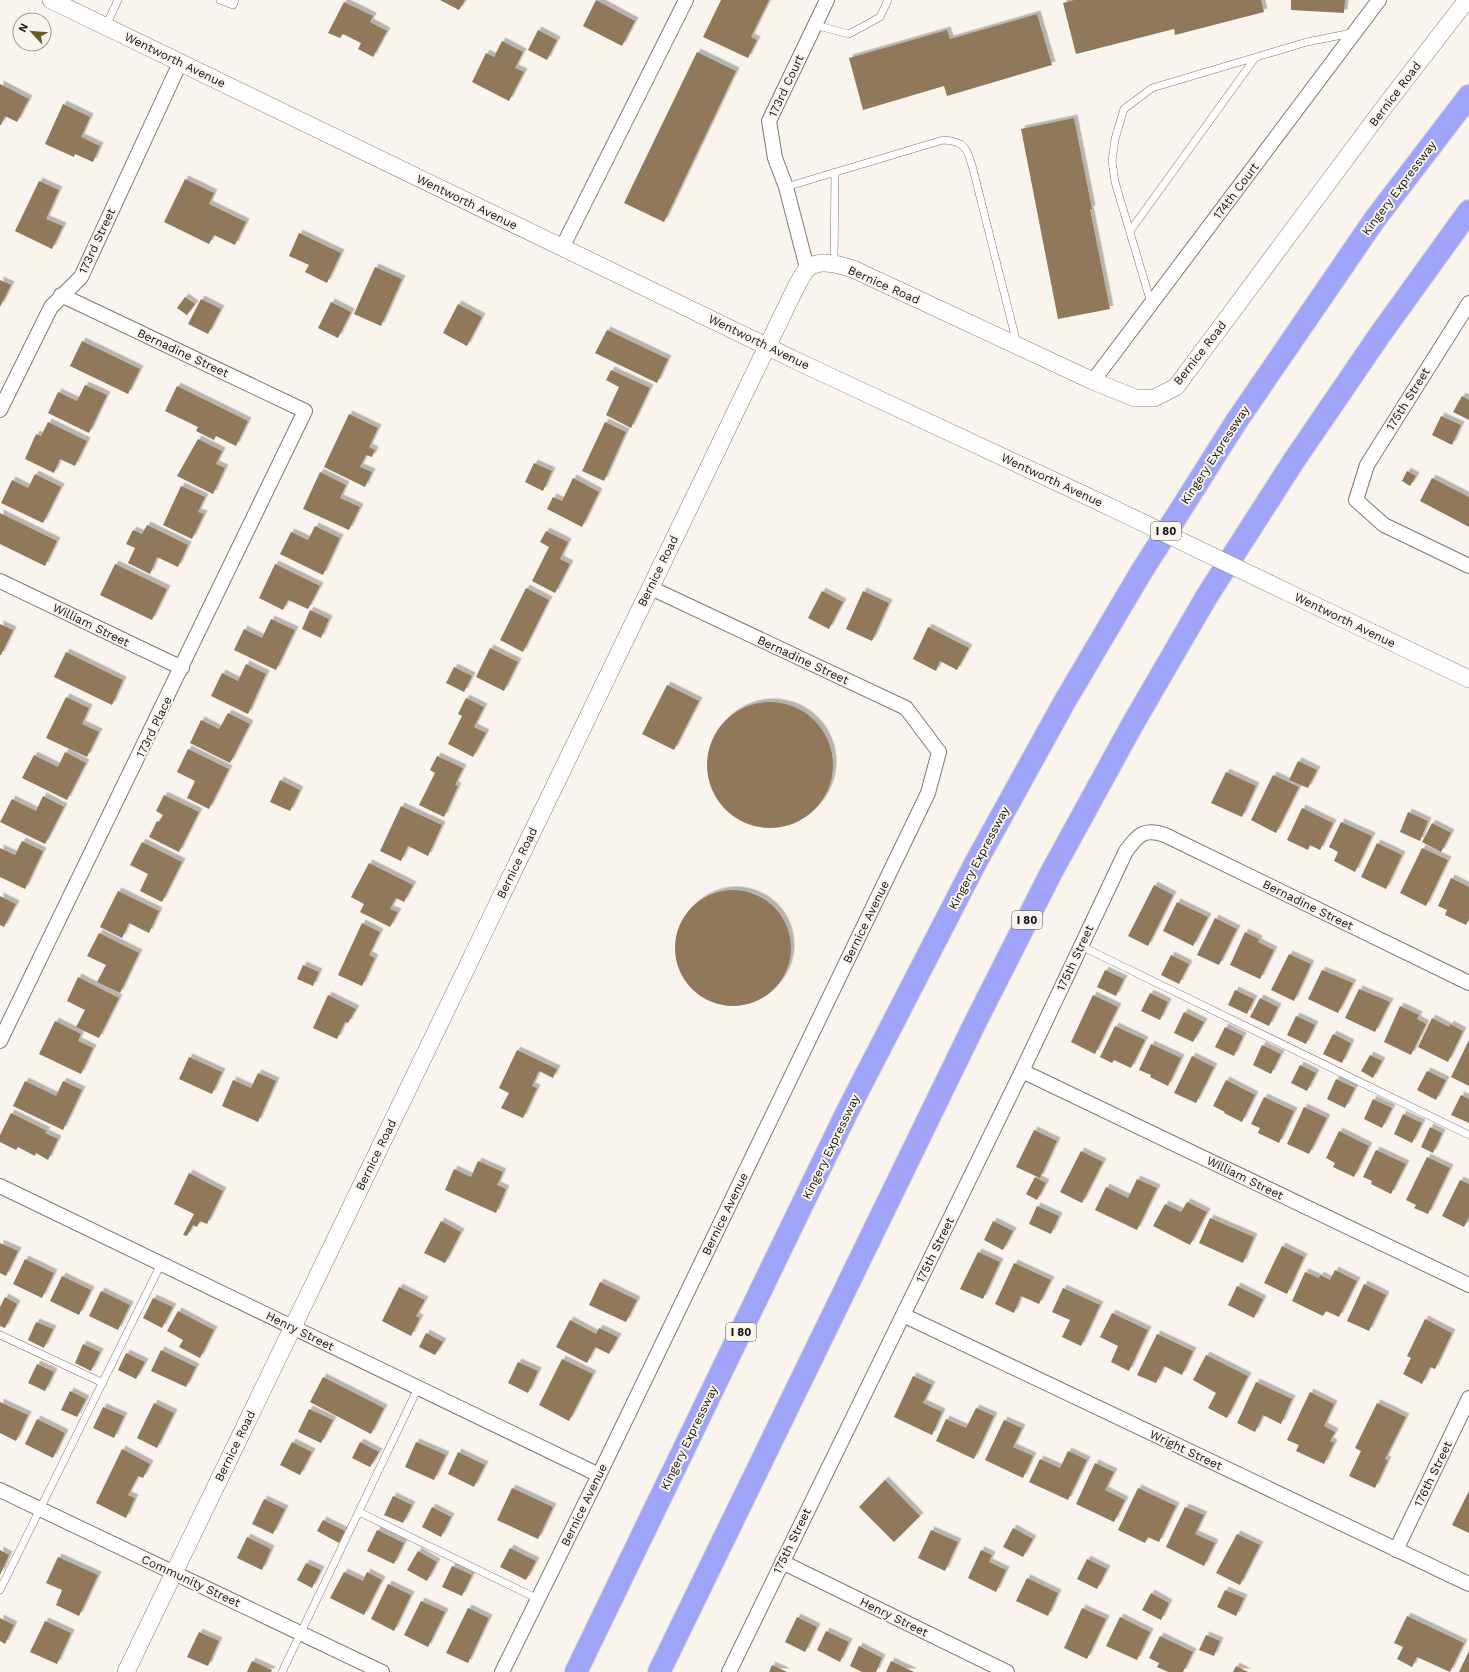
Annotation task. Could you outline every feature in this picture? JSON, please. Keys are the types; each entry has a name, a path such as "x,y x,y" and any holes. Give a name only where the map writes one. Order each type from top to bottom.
{"highway":[{"name":"Kingery Expressway","path":"576,1672 848,1110 976,862 1065,701 1144,567 1236,422 1375,219 1469,96"},
{"name":"I 80","path":"658,1672 975,1023 1051,873 1131,727 1207,596 1295,459 1379,336 1469,211"}],"street":[{"name":"Wentworth Avenue","path":"51,0 562,248 1108,506 1469,679"},
{"path":"562,248 686,0"},
{"name":"173rd Court","path":"807,268 786,187 775,158 769,121 827,0"},
{"name":"174th Court","path":"1092,381 1379,0"},
{"name":"Bernice Road","path":"126,1672 767,346 807,268 820,263 834,264 853,269 1092,381 1135,398 1154,398 1176,387 1385,106 1467,0"},
{"name":"173rd Street","path":"0,410 6,383 50,307 81,277 180,63"},
{"name":"Bernadine Street","path":"61,295 306,411"},
{"name":"175th Street","path":"1469,303 1367,465 1356,500 1384,525 1469,566"},
{"name":"173rd Place","path":"0,1041 306,411"},
{"name":"William Street","path":"0,581 182,668"},
{"name":"Bernadine Street","path":"651,588 906,708 939,752"},
{"name":"Bernice Avenue","path":"502,1672 599,1475 928,793 939,752"},
{"name":"Bernadine Street","path":"1145,832 1155,832 1165,836 1469,983"},
{"name":"175th Street","path":"729,1672 1022,1071 1126,850 1136,837 1145,832"},
{"name":"William Street","path":"1022,1071 1469,1284"},
{"name":"Henry Street","path":"0,1186 599,1475"},
{"name":"Wright Street","path":"903,1315 1469,1584"},
{"name":"176th Street","path":"1396,1550 1469,1398"},
{"name":"Community Street","path":"0,1490 382,1672"},
{"name":"Henry Street","path":"782,1562 1007,1672"}],"lane":[{"path":"106,26 118,0"},
{"path":"220,0 233,5 235,0"},
{"path":"815,25 849,34 880,17 888,0"},
{"path":"1151,304 1116,182 1112,161 1115,140 1124,109 1152,88 1307,42 1355,33"},
{"path":"1130,231 1255,58"},
{"path":"786,187 943,140 955,140 967,149 1017,346"},
{"path":"834,264 835,172"},
{"path":"1081,946 1469,1135"},
{"path":"0,1590 41,1510 161,1264"},
{"path":"0,1335 103,1383"},
{"path":"282,1672 418,1388"},
{"path":"359,1512 538,1599"}],"building":[{"path":"440,0 465,0 459,10"},
{"path":"596,0 635,21 622,46 583,26"},
{"path":"721,0 769,0 751,37 757,40 748,58 703,37"},
{"path":"1074,0 1261,0 1264,12 1175,35 1174,29 1076,54 1063,3"},
{"path":"1291,0 1345,0 1344,13 1291,10"},
{"path":"344,2 373,16 370,22 387,31 373,57 358,49 361,43 343,34 340,38 328,33"},
{"path":"1037,14 1052,65 947,96 944,86 863,110 849,58 947,30 950,39"},
{"path":"538,30 557,40 547,60 528,50"},
{"path":"502,41 523,52 515,68 524,72 509,101 472,82 486,53 494,57"},
{"path":"697,52 736,71 664,222 624,203"},
{"path":"0,84 29,99 17,122 5,116 0,125"},
{"path":"63,104 90,117 81,137 100,146 93,162 75,154 74,157 45,144"},
{"path":"1074,118 1110,309 1058,319 1021,129"},
{"path":"185,179 214,193 209,204 246,222 235,245 214,235 209,244 164,222"},
{"path":"39,181 59,190 46,219 63,226 52,249 15,231"},
{"path":"299,233 341,253 327,283 305,272 309,265 289,256"},
{"path":"375,267 402,279 381,326 354,314"},
{"path":"0,280 11,285 0,307"},
{"path":"185,297 195,304 187,315 177,308"},
{"path":"201,299 221,309 208,334 188,324"},
{"path":"331,302 351,312 338,338 318,328"},
{"path":"458,304 482,317 467,346 443,333"},
{"path":"607,330 668,359 657,383 595,353"},
{"path":"82,341 140,369 128,394 70,366"},
{"path":"611,370 650,388 631,428 606,415 619,387 606,380"},
{"path":"85,385 107,395 89,433 48,413 58,392 77,401"},
{"path":"177,386 248,421 236,446 216,436 214,440 196,431 198,427 165,411"},
{"path":"1462,396 1469,400 1469,420 1453,412"},
{"path":"349,414 378,428 369,447 375,450 372,457 366,455 360,467 372,472 365,487 324,467"},
{"path":"1441,416 1461,425 1452,445 1432,435"},
{"path":"48,422 87,441 75,466 60,459 54,473 25,459 36,434 41,436"},
{"path":"605,422 626,432 604,481 582,471"},
{"path":"198,439 222,451 216,464 225,468 213,494 177,476"},
{"path":"534,463 552,471 543,491 525,482"},
{"path":"1407,471 1416,476 1410,486 1402,481"},
{"path":"320,472 346,485 340,498 360,507 349,530 303,509"},
{"path":"35,474 61,487 43,523 1,503 12,480 28,488"},
{"path":"573,478 599,492 582,527 547,509 553,497 562,501"},
{"path":"1432,478 1469,497 1469,527 1420,501"},
{"path":"181,486 205,497 198,512 204,514 192,539 163,525"},
{"path":"0,513 57,541 45,566 0,544"},
{"path":"147,525 188,545 178,567 157,557 150,574 128,563 135,548 126,544 133,530 142,534"},
{"path":"315,526 340,538 323,575 280,554 291,532 308,540"},
{"path":"546,531 568,542 560,559 570,564 555,593 532,581 549,547 540,542"},
{"path":"115,564 167,589 152,620 100,595"},
{"path":"275,564 320,586 308,609 288,600 283,610 259,598"},
{"path":"526,588 549,600 523,652 500,640"},
{"path":"822,591 843,602 829,629 808,618"},
{"path":"863,591 889,603 872,641 846,629"},
{"path":"310,610 329,619 321,638 302,629"},
{"path":"271,619 295,630 276,670 234,650 244,629 262,638"},
{"path":"0,624 13,630 1,655 0,655"},
{"path":"928,627 969,648 957,670 940,661 936,671 913,659"},
{"path":"490,648 518,662 504,691 476,677"},
{"path":"66,652 123,680 112,705 54,677"},
{"path":"246,664 266,674 248,714 211,696 222,673 238,681"},
{"path":"454,667 472,676 464,692 446,683"},
{"path":"667,685 699,701 674,750 642,734"},
{"path":"66,697 89,708 82,724 99,732 87,757 46,738"},
{"path":"466,698 484,707 474,727 486,733 473,757 448,744 462,716 458,714"},
{"path":"770,702 794,707 805,713 818,725 828,741 833,765 828,789 822,800 810,813 794,823 770,828 746,823 735,817 722,805 712,789 707,765 712,741 718,730 730,717 746,707"},
{"path":"228,713 250,724 230,763 190,743 201,720 219,729"},
{"path":"188,749 229,769 209,809 187,798 195,781 177,772"},
{"path":"65,752 86,763 67,800 22,778 34,755 58,767"},
{"path":"437,756 463,768 455,785 458,786 444,817 419,805 435,773 430,770"},
{"path":"1298,761 1317,770 1308,788 1289,780"},
{"path":"1226,772 1256,786 1242,817 1211,803"},
{"path":"1273,775 1299,787 1276,833 1251,820"},
{"path":"280,780 300,790 290,811 270,802"},
{"path":"164,795 199,812 179,852 149,837 157,821 159,822 163,815 156,811"},
{"path":"43,796 64,807 45,844 0,822 12,799 36,811"},
{"path":"401,806 442,825 428,856 408,846 401,861 380,851"},
{"path":"1302,808 1333,823 1320,850 1310,845 1308,850 1287,840"},
{"path":"1408,812 1428,821 1420,841 1400,832"},
{"path":"1341,822 1372,836 1355,872 1334,861 1338,852 1329,847"},
{"path":"1432,823 1451,833 1441,852 1422,842"},
{"path":"22,841 43,851 25,889 0,877 0,848 15,855"},
{"path":"142,842 182,862 162,902 140,891 148,874 130,865"},
{"path":"1377,843 1402,855 1386,889 1361,877"},
{"path":"1422,848 1448,860 1426,906 1400,893"},
{"path":"369,863 413,885 404,902 396,898 390,909 398,912 390,927 360,912 364,904 351,897"},
{"path":"1451,878 1469,887 1469,919 1466,925 1445,915 1447,910 1438,906"},
{"path":"1154,885 1173,895 1148,946 1128,936"},
{"path":"733,890 755,894 765,899 774,907 782,916 787,926 791,948 787,970 782,980 774,989 765,997 755,1002 733,1006 711,1002 701,997 692,989 684,980 679,970 675,948 679,926 684,916 692,907 701,899 711,894"},
{"path":"118,891 159,911 149,933 129,923 122,938 100,927"},
{"path":"0,896 16,904 4,927 0,925"},
{"path":"1177,902 1208,917 1193,946 1163,931"},
{"path":"1215,918 1237,929 1219,965 1197,955"},
{"path":"362,923 380,932 369,955 375,958 362,986 338,975"},
{"path":"1245,932 1259,939 1258,942 1274,950 1260,979 1230,965"},
{"path":"99,933 139,953 120,993 97,982 106,965 87,956"},
{"path":"1289,954 1311,964 1294,1001 1271,990"},
{"path":"1171,955 1189,964 1179,984 1161,975"},
{"path":"303,965 319,972 313,986 297,979"},
{"path":"1105,970 1124,979 1116,996 1097,987"},
{"path":"1322,970 1353,983 1338,1013 1308,999"},
{"path":"78,977 119,998 99,1038 76,1027 85,1010 67,1001"},
{"path":"1359,989 1390,1002 1375,1032 1345,1018"},
{"path":"1235,990 1254,999 1247,1014 1228,1005"},
{"path":"1150,993 1168,1002 1160,1020 1141,1011"},
{"path":"328,995 356,1009 348,1023 345,1022 337,1039 313,1028"},
{"path":"1093,995 1118,1007 1095,1054 1071,1042"},
{"path":"1260,998 1278,1007 1269,1026 1250,1017"},
{"path":"1400,1006 1419,1015 1417,1019 1426,1024 1411,1055 1384,1042"},
{"path":"1184,1012 1204,1022 1193,1042 1174,1033"},
{"path":"1296,1016 1315,1025 1306,1044 1287,1035"},
{"path":"1432,1018 1449,1027 1450,1024 1463,1031 1448,1062 1418,1047"},
{"path":"55,1021 81,1034 78,1041 93,1048 81,1074 39,1054"},
{"path":"1115,1026 1145,1040 1131,1068 1114,1060 1112,1063 1100,1057"},
{"path":"1225,1027 1243,1036 1234,1056 1215,1047"},
{"path":"1333,1034 1351,1043 1342,1063 1323,1054"},
{"path":"1469,1040 1469,1086 1451,1077"},
{"path":"1151,1044 1181,1058 1168,1086 1150,1077 1151,1075 1139,1070"},
{"path":"1262,1045 1281,1054 1271,1074 1253,1065"},
{"path":"517,1050 557,1069 553,1078 539,1071 532,1086 537,1088 523,1118 501,1108 509,1093 499,1088"},
{"path":"1370,1055 1382,1061 1373,1078 1361,1071"},
{"path":"1192,1056 1214,1067 1196,1103 1174,1093"},
{"path":"189,1057 222,1072 212,1094 179,1079"},
{"path":"1300,1065 1316,1073 1307,1091 1291,1083"},
{"path":"1427,1071 1446,1080 1436,1100 1417,1090"},
{"path":"258,1073 276,1081 258,1122 222,1106 233,1080 251,1088"},
{"path":"1336,1079 1355,1088 1345,1108 1327,1099"},
{"path":"1226,1080 1255,1095 1242,1122 1213,1106"},
{"path":"25,1081 56,1096 63,1081 82,1090 63,1130 13,1106"},
{"path":"1461,1095 1469,1099 1469,1123 1451,1115"},
{"path":"1264,1097 1294,1111 1279,1143 1258,1133 1260,1128 1251,1124"},
{"path":"1373,1099 1392,1108 1382,1128 1364,1119"},
{"path":"1304,1107 1327,1118 1309,1154 1287,1144"},
{"path":"11,1113 47,1131 45,1133 58,1139 48,1160 36,1153 35,1156 18,1147 16,1150 0,1142 0,1135"},
{"path":"1403,1114 1422,1123 1412,1143 1394,1134"},
{"path":"1430,1127 1442,1133 1433,1153 1421,1147"},
{"path":"1034,1130 1057,1141 1040,1178 1016,1167"},
{"path":"1339,1131 1369,1146 1354,1177 1333,1167 1335,1163 1326,1158"},
{"path":"1376,1150 1406,1164 1391,1194 1371,1184 1372,1181 1363,1177"},
{"path":"1081,1151 1103,1162 1082,1203 1060,1192"},
{"path":"1427,1157 1450,1168 1428,1214 1414,1208 1416,1205 1406,1200"},
{"path":"478,1161 503,1172 497,1185 506,1189 496,1213 445,1190 454,1169 471,1177"},
{"path":"189,1173 223,1191 207,1224 200,1221 197,1227 193,1225 187,1236 183,1235 194,1214 174,1204"},
{"path":"1035,1177 1046,1183 1037,1200 1026,1194"},
{"path":"1137,1179 1157,1188 1137,1230 1095,1210 1106,1187 1128,1198"},
{"path":"1460,1180 1469,1184 1469,1217 1464,1227 1442,1216"},
{"path":"1187,1202 1207,1212 1190,1245 1153,1226 1165,1204 1181,1212"},
{"path":"1037,1206 1059,1216 1051,1234 1029,1224"},
{"path":"1210,1218 1254,1237 1243,1263 1199,1243"},
{"path":"441,1221 461,1232 445,1263 424,1253"},
{"path":"993,1221 1013,1231 1003,1250 984,1240"},
{"path":"0,1243 18,1251 6,1276 0,1273"},
{"path":"1282,1246 1304,1257 1287,1294 1264,1283"},
{"path":"978,1252 1000,1262 983,1299 960,1289"},
{"path":"25,1259 54,1273 42,1298 13,1284"},
{"path":"1014,1263 1051,1280 1039,1304 1021,1296 1014,1313 995,1304"},
{"path":"1335,1270 1357,1281 1339,1317 1326,1311 1323,1316 1292,1301 1305,1272 1319,1278 1320,1275 1330,1280"},
{"path":"62,1276 91,1290 79,1315 50,1301"},
{"path":"600,1282 637,1300 626,1322 589,1305"},
{"path":"1364,1284 1386,1295 1369,1331 1347,1321"},
{"path":"1237,1286 1263,1299 1254,1318 1228,1305"},
{"path":"399,1287 425,1300 416,1316 420,1318 411,1336 382,1321"},
{"path":"1063,1288 1100,1305 1081,1346 1062,1337 1070,1320 1052,1312"},
{"path":"101,1291 130,1305 118,1330 89,1316"},
{"path":"5,1297 17,1304 5,1328 0,1326 0,1307"},
{"path":"153,1298 173,1307 162,1328 143,1318"},
{"path":"178,1311 214,1330 200,1358 179,1347 183,1340 167,1331"},
{"path":"1112,1313 1148,1330 1129,1371 1111,1362 1118,1346 1100,1337"},
{"path":"1425,1319 1452,1333 1435,1369 1430,1367 1422,1384 1403,1374 1411,1358 1407,1356"},
{"path":"570,1320 596,1334 599,1328 618,1337 609,1354 595,1347 587,1363 556,1347"},
{"path":"36,1322 53,1329 44,1348 28,1340"},
{"path":"426,1333 443,1342 435,1355 419,1347"},
{"path":"1157,1334 1193,1351 1182,1375 1164,1366 1156,1383 1137,1375"},
{"path":"83,1344 100,1352 91,1371 75,1363"},
{"path":"161,1350 196,1367 186,1387 151,1371"},
{"path":"126,1353 145,1362 136,1379 118,1370"},
{"path":"1206,1355 1248,1376 1227,1418 1208,1408 1216,1393 1193,1380"},
{"path":"562,1359 593,1374 569,1421 539,1405"},
{"path":"518,1362 538,1371 528,1393 508,1383"},
{"path":"37,1364 54,1372 45,1391 28,1383"},
{"path":"913,1376 932,1385 923,1403 942,1412 932,1435 894,1417"},
{"path":"323,1377 384,1408 371,1434 310,1402"},
{"path":"1256,1382 1292,1399 1281,1424 1263,1415 1255,1432 1237,1423"},
{"path":"70,1391 86,1399 77,1417 61,1410"},
{"path":"1310,1392 1334,1404 1324,1426 1335,1432 1330,1441 1334,1443 1324,1464 1296,1451 1299,1445 1287,1440"},
{"path":"0,1402 28,1415 16,1441 0,1433"},
{"path":"154,1403 174,1413 157,1448 137,1438"},
{"path":"1377,1403 1406,1417 1385,1459 1388,1460 1375,1488 1349,1476 1361,1451 1355,1448"},
{"path":"103,1407 124,1416 114,1438 93,1428"},
{"path":"976,1408 994,1416 974,1459 936,1441 946,1419 966,1428"},
{"path":"309,1409 333,1420 321,1443 298,1432"},
{"path":"37,1419 65,1433 53,1458 25,1444"},
{"path":"1004,1420 1022,1428 1013,1447 1033,1456 1023,1478 985,1460"},
{"path":"292,1442 312,1452 300,1475 280,1465"},
{"path":"360,1442 379,1452 370,1467 352,1458"},
{"path":"416,1442 446,1455 434,1480 405,1467"},
{"path":"122,1449 150,1464 143,1478 138,1476 128,1495 135,1498 126,1518 96,1503"},
{"path":"1068,1451 1087,1460 1068,1500 1029,1482 1040,1459 1060,1468"},
{"path":"458,1452 485,1465 474,1487 448,1474"},
{"path":"1095,1463 1114,1472 1105,1490 1125,1500 1114,1522 1076,1504"},
{"path":"885,1480 920,1516 894,1542 859,1507"},
{"path":"512,1488 553,1507 538,1539 497,1520"},
{"path":"1138,1488 1176,1506 1159,1542 1148,1537 1145,1543 1118,1530"},
{"path":"1469,1491 1469,1533 1452,1525"},
{"path":"393,1496 412,1505 403,1523 384,1515"},
{"path":"264,1499 285,1509 273,1534 252,1524"},
{"path":"432,1507 451,1517 441,1537 422,1527"},
{"path":"1185,1507 1204,1515 1195,1534 1215,1543 1204,1566 1166,1547"},
{"path":"323,1520 345,1531 339,1543 317,1531"},
{"path":"1013,1528 1033,1539 1023,1557 1003,1547"},
{"path":"377,1530 404,1543 394,1564 367,1551"},
{"path":"931,1530 958,1542 945,1571 918,1558"},
{"path":"1237,1534 1260,1545 1240,1585 1216,1573"},
{"path":"247,1537 271,1549 262,1570 237,1558"},
{"path":"510,1548 536,1561 526,1580 500,1567"},
{"path":"0,1550 9,1555 0,1575"},
{"path":"981,1550 992,1555 989,1562 1006,1570 996,1592 968,1578"},
{"path":"418,1551 437,1562 427,1581 407,1570"},
{"path":"58,1557 98,1575 79,1616 56,1605 62,1590 46,1583"},
{"path":"1087,1559 1107,1569 1097,1589 1077,1579"},
{"path":"306,1563 321,1570 312,1588 297,1580"},
{"path":"452,1566 472,1575 462,1596 442,1587"},
{"path":"344,1572 363,1581 367,1572 382,1580 364,1615 330,1598"},
{"path":"1027,1578 1058,1593 1048,1616 1016,1601"},
{"path":"388,1584 411,1595 394,1631 371,1619"},
{"path":"1225,1590 1244,1598 1236,1616 1217,1607"},
{"path":"1151,1593 1169,1603 1161,1620 1142,1610"},
{"path":"421,1601 445,1612 428,1647 404,1635"},
{"path":"468,1608 489,1618 468,1663 446,1653"},
{"path":"1082,1608 1106,1619 1087,1659 1064,1648"},
{"path":"1407,1616 1464,1643 1450,1672 1417,1657 1412,1667 1397,1659 1403,1647 1394,1643"},
{"path":"797,1617 817,1627 805,1652 785,1642"},
{"path":"1120,1617 1150,1632 1137,1660 1106,1646"},
{"path":"0,1618 14,1625 5,1644 0,1641"},
{"path":"45,1621 71,1633 57,1664 30,1652"},
{"path":"826,1631 849,1642 840,1662 817,1650"},
{"path":"199,1632 219,1641 208,1666 187,1657"},
{"path":"1206,1635 1220,1641 1214,1656 1199,1650"},
{"path":"1160,1636 1193,1652 1183,1672 1168,1672 1157,1667 1159,1663 1149,1658"},
{"path":"859,1646 882,1658 876,1672 862,1672 850,1666"},
{"path":"1469,1651 1469,1672 1459,1672"},
{"path":"252,1661 272,1670 271,1672 247,1672"},
{"path":"891,1661 914,1672 886,1672"},
{"path":"772,1665 787,1672 769,1672"},
{"path":"1236,1666 1248,1672 1233,1672"}]}
